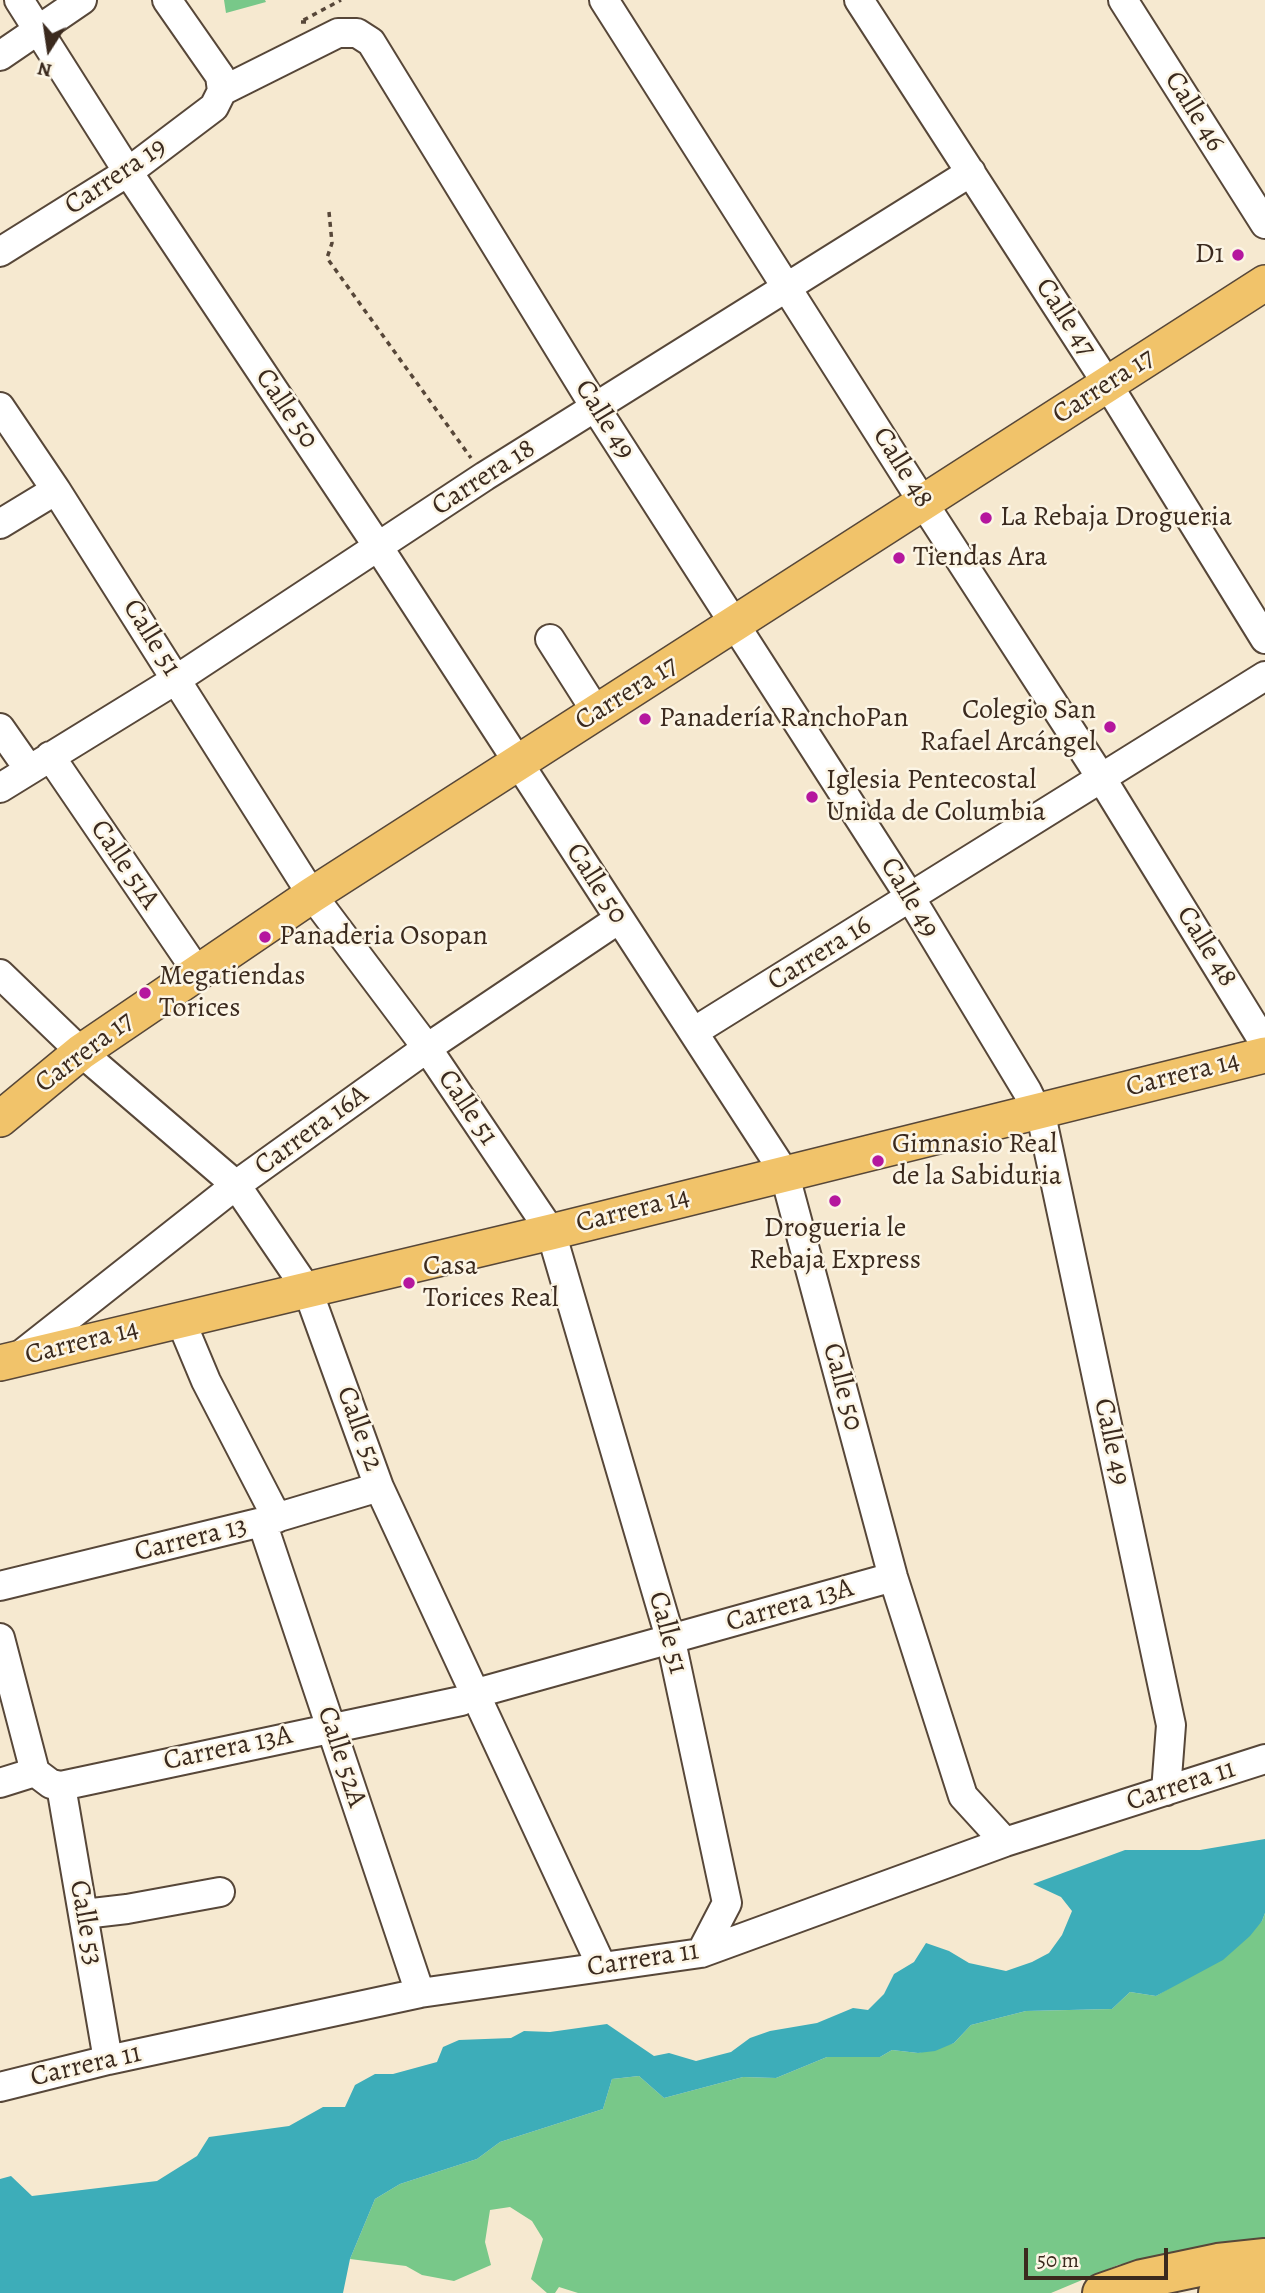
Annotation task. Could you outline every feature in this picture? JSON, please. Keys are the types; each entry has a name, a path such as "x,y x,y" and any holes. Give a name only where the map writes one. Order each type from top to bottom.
{"highway":[{"path":"1102,2293 1142,2279 1218,2263 1265,2258"},
{"path":"1218,2293 1265,2287"}],"main road":[{"name":"Carrera 17","path":"0,1119 80,1052 312,895 736,626 1265,284"},
{"name":"Carrera 14","path":"8,1361 551,1232 784,1172 1265,1055"}],"street":[{"name":"Calle 50","path":"19,0 128,172 379,548 619,919 695,1031 784,1172 893,1577 963,1796 1005,1842"},
{"path":"0,56 82,0"},
{"path":"167,0 220,76 222,91"},
{"name":"Calle 48","path":"604,0 1102,779 1265,1044"},
{"name":"Calle 47","path":"859,0 1108,385 1265,639"},
{"name":"Calle 46","path":"1123,0 1265,225"},
{"name":"Calle 49","path":"222,91 338,33 357,33 371,42 596,407 910,897 1037,1110 1043,1124 1171,1725 1166,1791"},
{"name":"Carrera 19","path":"0,252 128,172 214,107 222,91"},
{"name":"Carrera 18","path":"0,788 177,679 485,477 971,172"},
{"name":"Calle 51","path":"0,407 177,679 312,895 427,1048 551,1232 671,1641 727,1903"},
{"path":"0,524 56,490"},
{"path":"550,639 597,713"},
{"name":"Carrera 16","path":"695,1031 1265,676"},
{"name":"Calle 51A","path":"0,728 39,762 198,973"},
{"name":"Carrera 16A","path":"8,1361 236,1185 427,1048 619,919"},
{"name":"Calle 52","path":"0,974 80,1052 236,1185 308,1291 379,1487 603,1967"},
{"name":"Calle 52A","path":"180,1319 270,1520 331,1726 419,1993"},
{"name":"Carrera 13","path":"0,1586 270,1520 379,1487"},
{"name":"Carrera 13A","path":"61,1786 472,1696 893,1577"},
{"path":"0,1638 35,1772 51,1784 61,1786"},
{"name":"Carrera 11","path":"0,2087 108,2060 419,1993 701,1954 1005,1842 1265,1759"},
{"path":"0,1783 35,1772"},
{"name":"Calle 53","path":"61,1786 108,2060"},
{"path":"84,1913 127,1909 219,1892"},
{"path":"701,1954 727,1903 772,1929"}],"path":[{"path":"329,212 332,243 327,258 485,477"}],"green space":[{"path":"224,0 265,0 266,2 226,13"},
{"path":"1265,1913 1265,2239 1118,2265 1051,2293 578,2293 559,2287 555,2293 547,2293 531,2279 543,2239 532,2221 510,2207 490,2210 485,2242 491,2265 454,2281 422,2275 406,2266 350,2259 375,2199 400,2184 477,2159 500,2142 603,2109 612,2079 639,2076 664,2098 743,2077 776,2078 827,2057 880,2057 892,2050 918,2053 954,2043 971,2025 1026,2011 1112,2009 1130,1992 1156,1996 1178,1983 1262,1921"}],"water":[{"path":"1265,1839 1265,1913 1262,1921 1250,1936 1223,1960 1156,1996 1130,1992 1112,2009 1026,2011 971,2025 954,2043 935,2051 918,2053 892,2050 880,2057 827,2057 776,2078 743,2077 664,2098 639,2076 612,2079 603,2109 500,2142 477,2159 400,2184 375,2199 350,2259 343,2293 0,2293 0,2179 11,2176 32,2196 157,2181 197,2156 209,2137 289,2126 323,2107 345,2107 355,2085 375,2074 393,2074 437,2062 443,2047 459,2040 511,2038 524,2031 550,2032 607,2024 654,2056 669,2053 696,2061 731,2052 750,2038 770,2031 817,2023 853,2008 868,2010 884,1994 894,1974 914,1962 926,1943 949,1951 969,1963 1006,1971 1049,1953 1062,1935 1072,1911 1061,1897 1033,1884 1125,1850 1200,1850"}],"place":[{"name":"D1","path":"1238,255"},
{"name":"La Rebaja Drogueria","path":"986,518"},
{"name":"Tiendas Ara","path":"899,558"},
{"name":"Panadería RanchoPan","path":"645,719"},
{"name":"Colegio San Rafael Arcángel","path":"1110,727"},
{"name":"Iglesia Pentecostal Unida de Columbia","path":"812,797"},
{"name":"Panaderia Osopan","path":"265,937"},
{"name":"Megatiendas Torices","path":"145,993"},
{"name":"Gimnasio Real de la Sabiduria","path":"878,1161"},
{"name":"Drogueria le Rebaja Express","path":"835,1201"},
{"name":"Casa Torices Real","path":"409,1283"}]}
